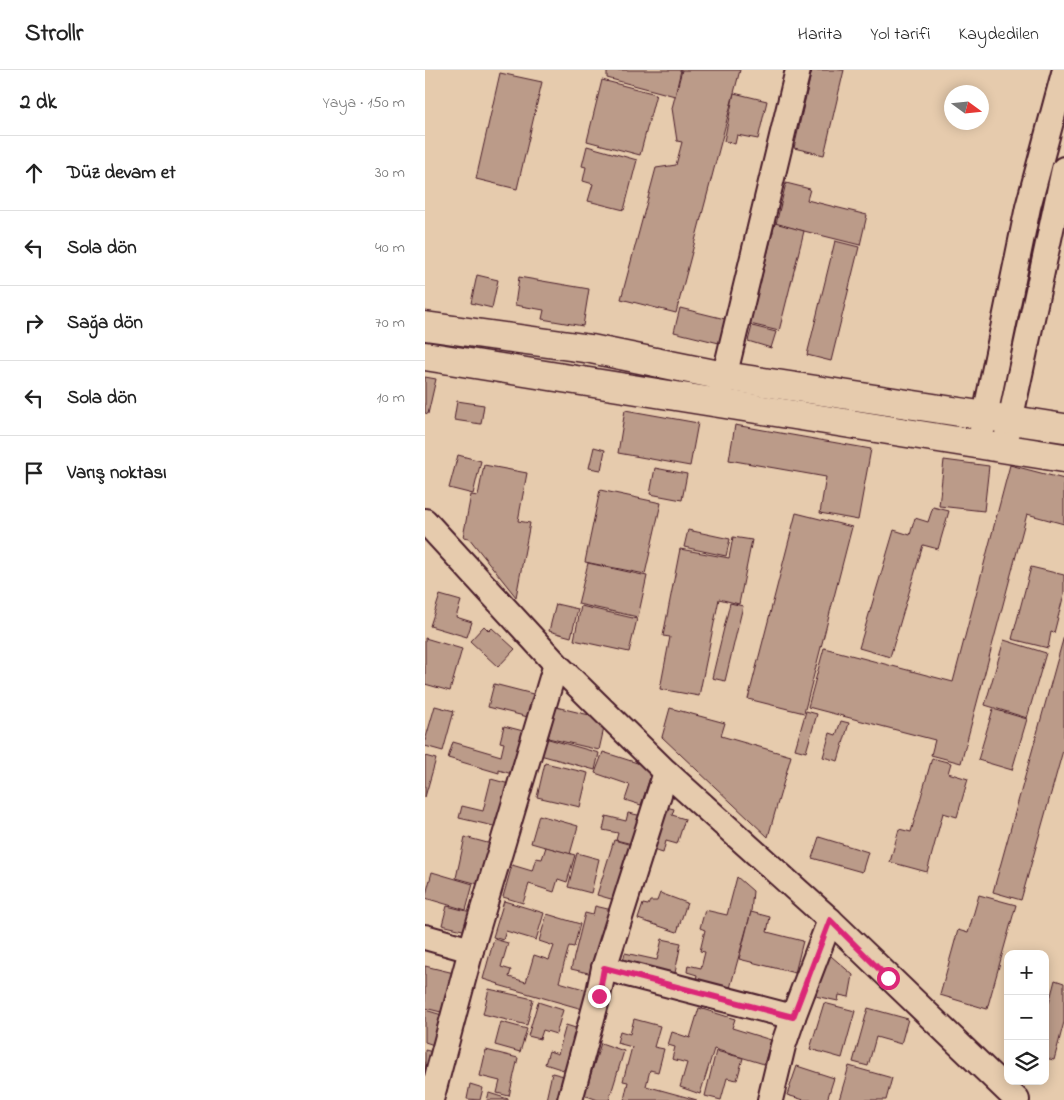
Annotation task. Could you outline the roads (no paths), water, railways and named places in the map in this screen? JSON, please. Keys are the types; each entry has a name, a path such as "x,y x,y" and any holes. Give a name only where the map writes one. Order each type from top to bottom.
{"main road":[{"path":"425,326 591,349 724,376 1064,428"},
{"path":"425,356 1064,458"}],"street":[{"path":"717,403 798,70"},
{"path":"998,418 1028,207 1064,73"},
{"path":"991,447 1064,169"},
{"path":"425,520 556,664 666,772 830,920 1017,1100"},
{"path":"431,1100 471,950 556,664"},
{"path":"570,1100 599,996 604,968 666,772"},
{"path":"770,1100 783,1046 830,920"},
{"path":"425,937 471,950"},
{"path":"604,968 793,1017"}]}
